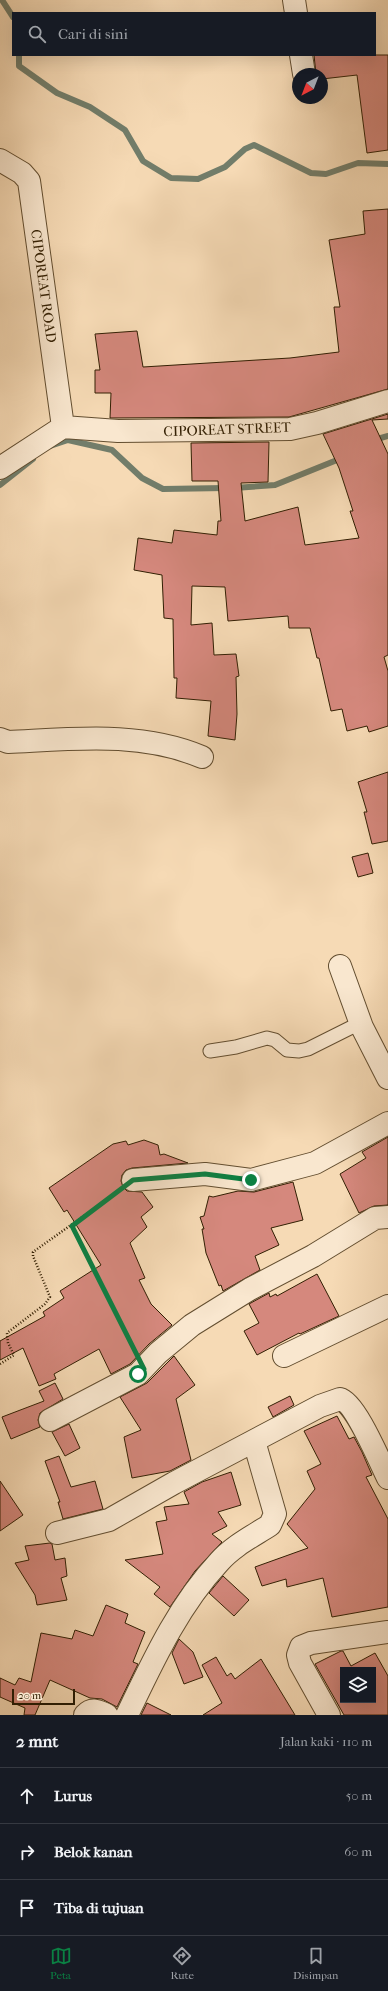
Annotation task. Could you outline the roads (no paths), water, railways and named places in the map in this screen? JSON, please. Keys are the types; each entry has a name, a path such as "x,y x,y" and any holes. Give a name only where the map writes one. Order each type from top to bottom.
{"street":[{"path":"294,0 296,12"},
{"path":"301,56 303,68"},
{"name":"CIPOREAT ROAD","path":"0,160 22,173 29,181 63,427"},
{"name":"CIPOREAT STREET","path":"63,427 118,431 290,429 318,423 388,401"},
{"path":"0,468 63,427"},
{"path":"0,739 8,742 79,738 141,740 181,748 202,757"},
{"path":"340,966 362,1025 388,1078"},
{"path":"133,1180 205,1174 251,1180 315,1163 388,1123"},
{"path":"50,1420 122,1383 144,1369 158,1353 192,1325 250,1289 313,1256 376,1218 388,1216"},
{"path":"284,1356 388,1306"},
{"path":"57,1534 109,1520 174,1483 320,1406 342,1399 347,1402 357,1416 388,1478"},
{"path":"127,1715 174,1621 187,1603 219,1562 234,1548 270,1525 274,1520 275,1514 254,1441"},
{"path":"329,1715 300,1664 298,1655 301,1647 311,1643 388,1632"},
{"path":"85,1715 93,1709 107,1715"}],"lane":[{"path":"210,1051 236,1047 267,1038 275,1040 287,1050 299,1051 308,1049 356,1025 362,1025"}],"waterway":[{"path":"2,0 12,15"},
{"path":"19,56 19,66 57,93 90,107 125,130 143,161 171,178 198,179 225,167 245,149 254,145 311,173 326,174 358,163 388,164"},
{"path":"374,440 388,436"},
{"path":"50,446 68,440 112,450 142,478 163,489 225,488"},
{"path":"234,488 275,485 342,458"},
{"path":"0,485 33,459"}]}
